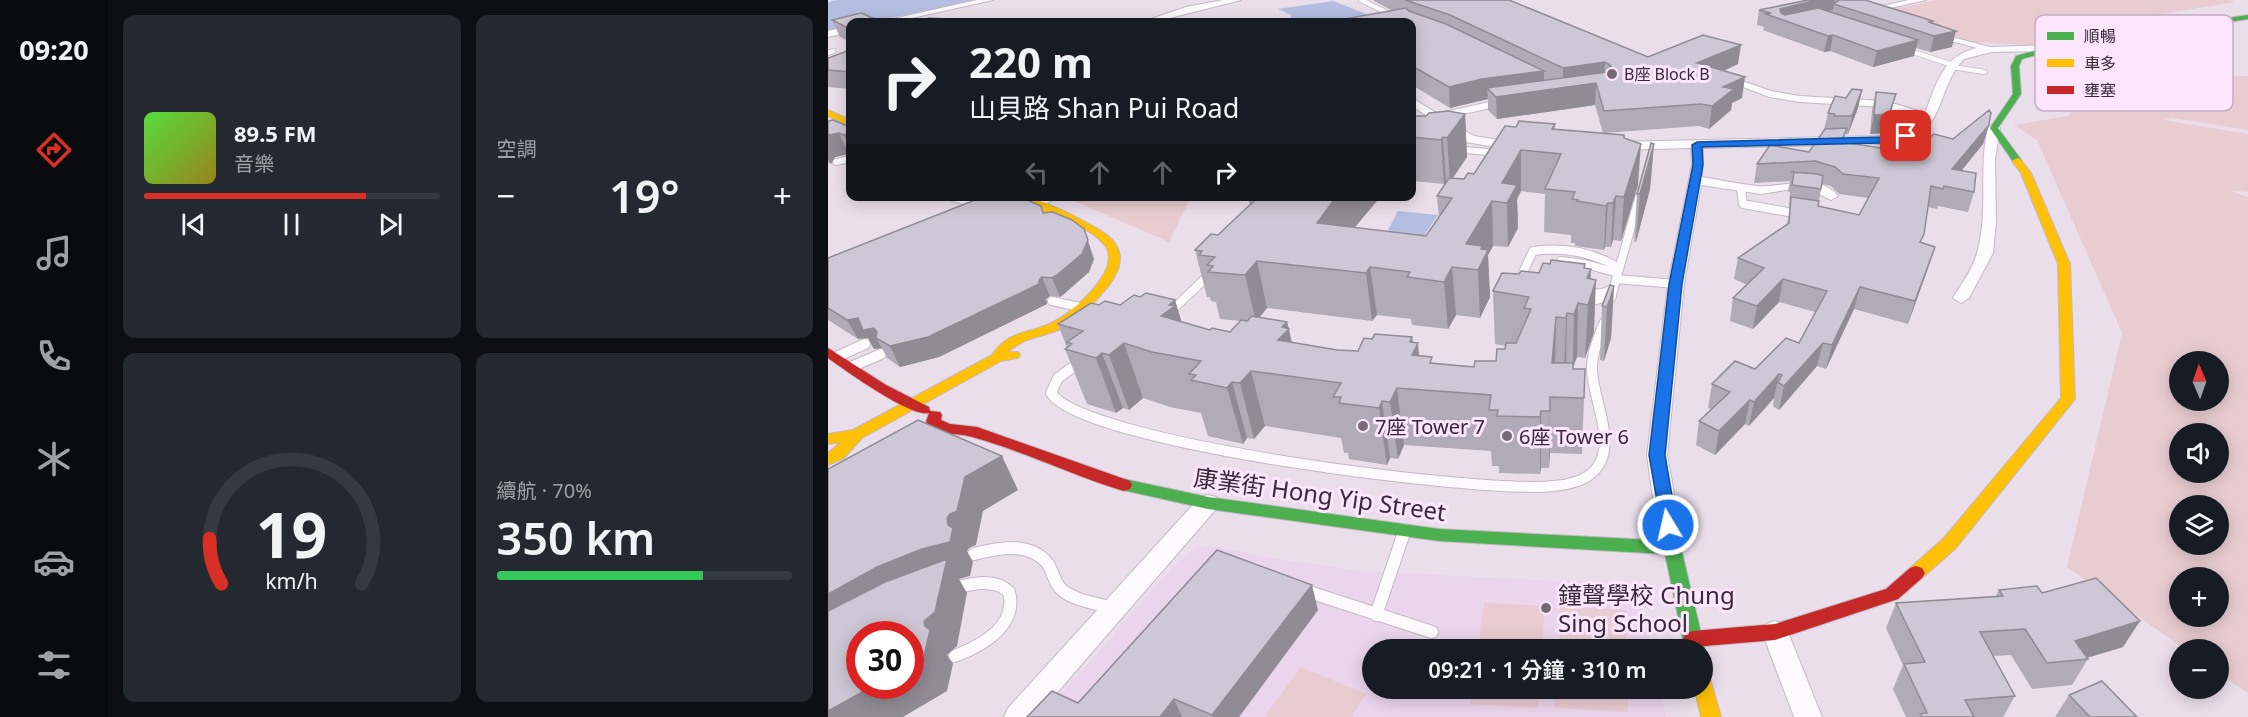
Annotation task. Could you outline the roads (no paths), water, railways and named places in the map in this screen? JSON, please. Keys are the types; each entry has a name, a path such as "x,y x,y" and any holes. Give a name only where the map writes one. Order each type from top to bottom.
{"street":[{"path":"902,18 989,0"},
{"path":"1159,18 1189,9 1237,0"},
{"path":"1886,18 1860,9 1922,0"},
{"path":"2233,19 2248,17"},
{"path":"1919,29 1965,45 1996,50"},
{"path":"828,34 846,30"},
{"path":"1600,146 1881,140 1906,136 1923,127 1929,118 1945,78 1958,58 1972,53 1996,50 2035,49"},
{"path":"1961,298 1985,255 1991,213 1988,148 1994,128 2017,94 2015,66 2019,58 2035,53"},
{"path":"1733,81 1769,94 1800,99 1885,104 1929,118"},
{"path":"1416,104 1470,139 1526,151"},
{"path":"1431,130 1451,125"},
{"path":"1713,641 1775,632 1892,594 1950,543 2068,399 2064,264 2026,173 1994,128"},
{"path":"1693,639 1672,548 1657,455 1676,284 1698,165 1697,145"},
{"path":"1695,180 1761,190 1793,185 1820,188 1831,195"},
{"path":"828,439 857,434 997,358 1000,349 1031,332 1051,328 1101,289 1112,275 1115,256 1109,242 1026,203"},
{"name":"康業街 Hong Yip Street","path":"832,354 881,388 912,404 964,419 972,431"},
{"name":"康業街 Hong Yip Street","path":"947,415 933,422 947,429 972,431 1126,486 1208,503 1404,530 1541,542 1672,548"},
{"path":"828,460 839,454 857,434"},
{"path":"1018,717 1208,503"},
{"path":"1775,632 1808,717"},
{"path":"1706,699 1711,717"}],"lane":[{"path":"1361,0 1398,18"},
{"path":"1893,45 1953,66 1985,72"},
{"path":"1437,117 1506,102"},
{"path":"1444,149 1526,151"},
{"path":"836,162 846,160"},
{"path":"1095,354 1066,370 1055,382 1051,393 1058,404 1108,422 1176,441 1287,464 1402,478 1492,484 1563,485 1581,479 1596,470 1605,453 1605,431 1591,369 1642,187"},
{"path":"1740,187 1743,204 1805,215"},
{"path":"1516,286 1533,251 1543,249 1607,260 1618,273"},
{"path":"1556,261 1585,264 1676,284"},
{"path":"1164,317 1216,268"},
{"path":"1577,293 1612,293"},
{"path":"1580,304 1598,302 1612,293"},
{"path":"1052,301 1080,307"},
{"path":"832,354 865,344"},
{"path":"851,367 881,354"},
{"path":"1376,615 1404,530"},
{"path":"975,554 1007,548 1030,552 1047,562 1054,580 1072,596 1114,609"},
{"path":"941,594 969,584 983,582 996,584 1011,596 1007,618 999,630 971,650 955,656"},
{"path":"1291,586 1432,633"}],"water":[{"path":"838,0 980,0 890,18 846,18 846,28 828,31 828,2"},
{"path":"1333,1 1364,13 1370,18 1291,18 1291,15 1278,9"},
{"path":"1398,211 1438,215 1403,267 1386,234"}],"place":[{"name":"B座 Block B","path":"1612,74"},
{"name":"7座 Tower 7","path":"1363,426"},
{"name":"6座 Tower 6","path":"1507,436"},
{"name":"鐘聲學校 Chung Sing School","path":"1546,608"}]}
